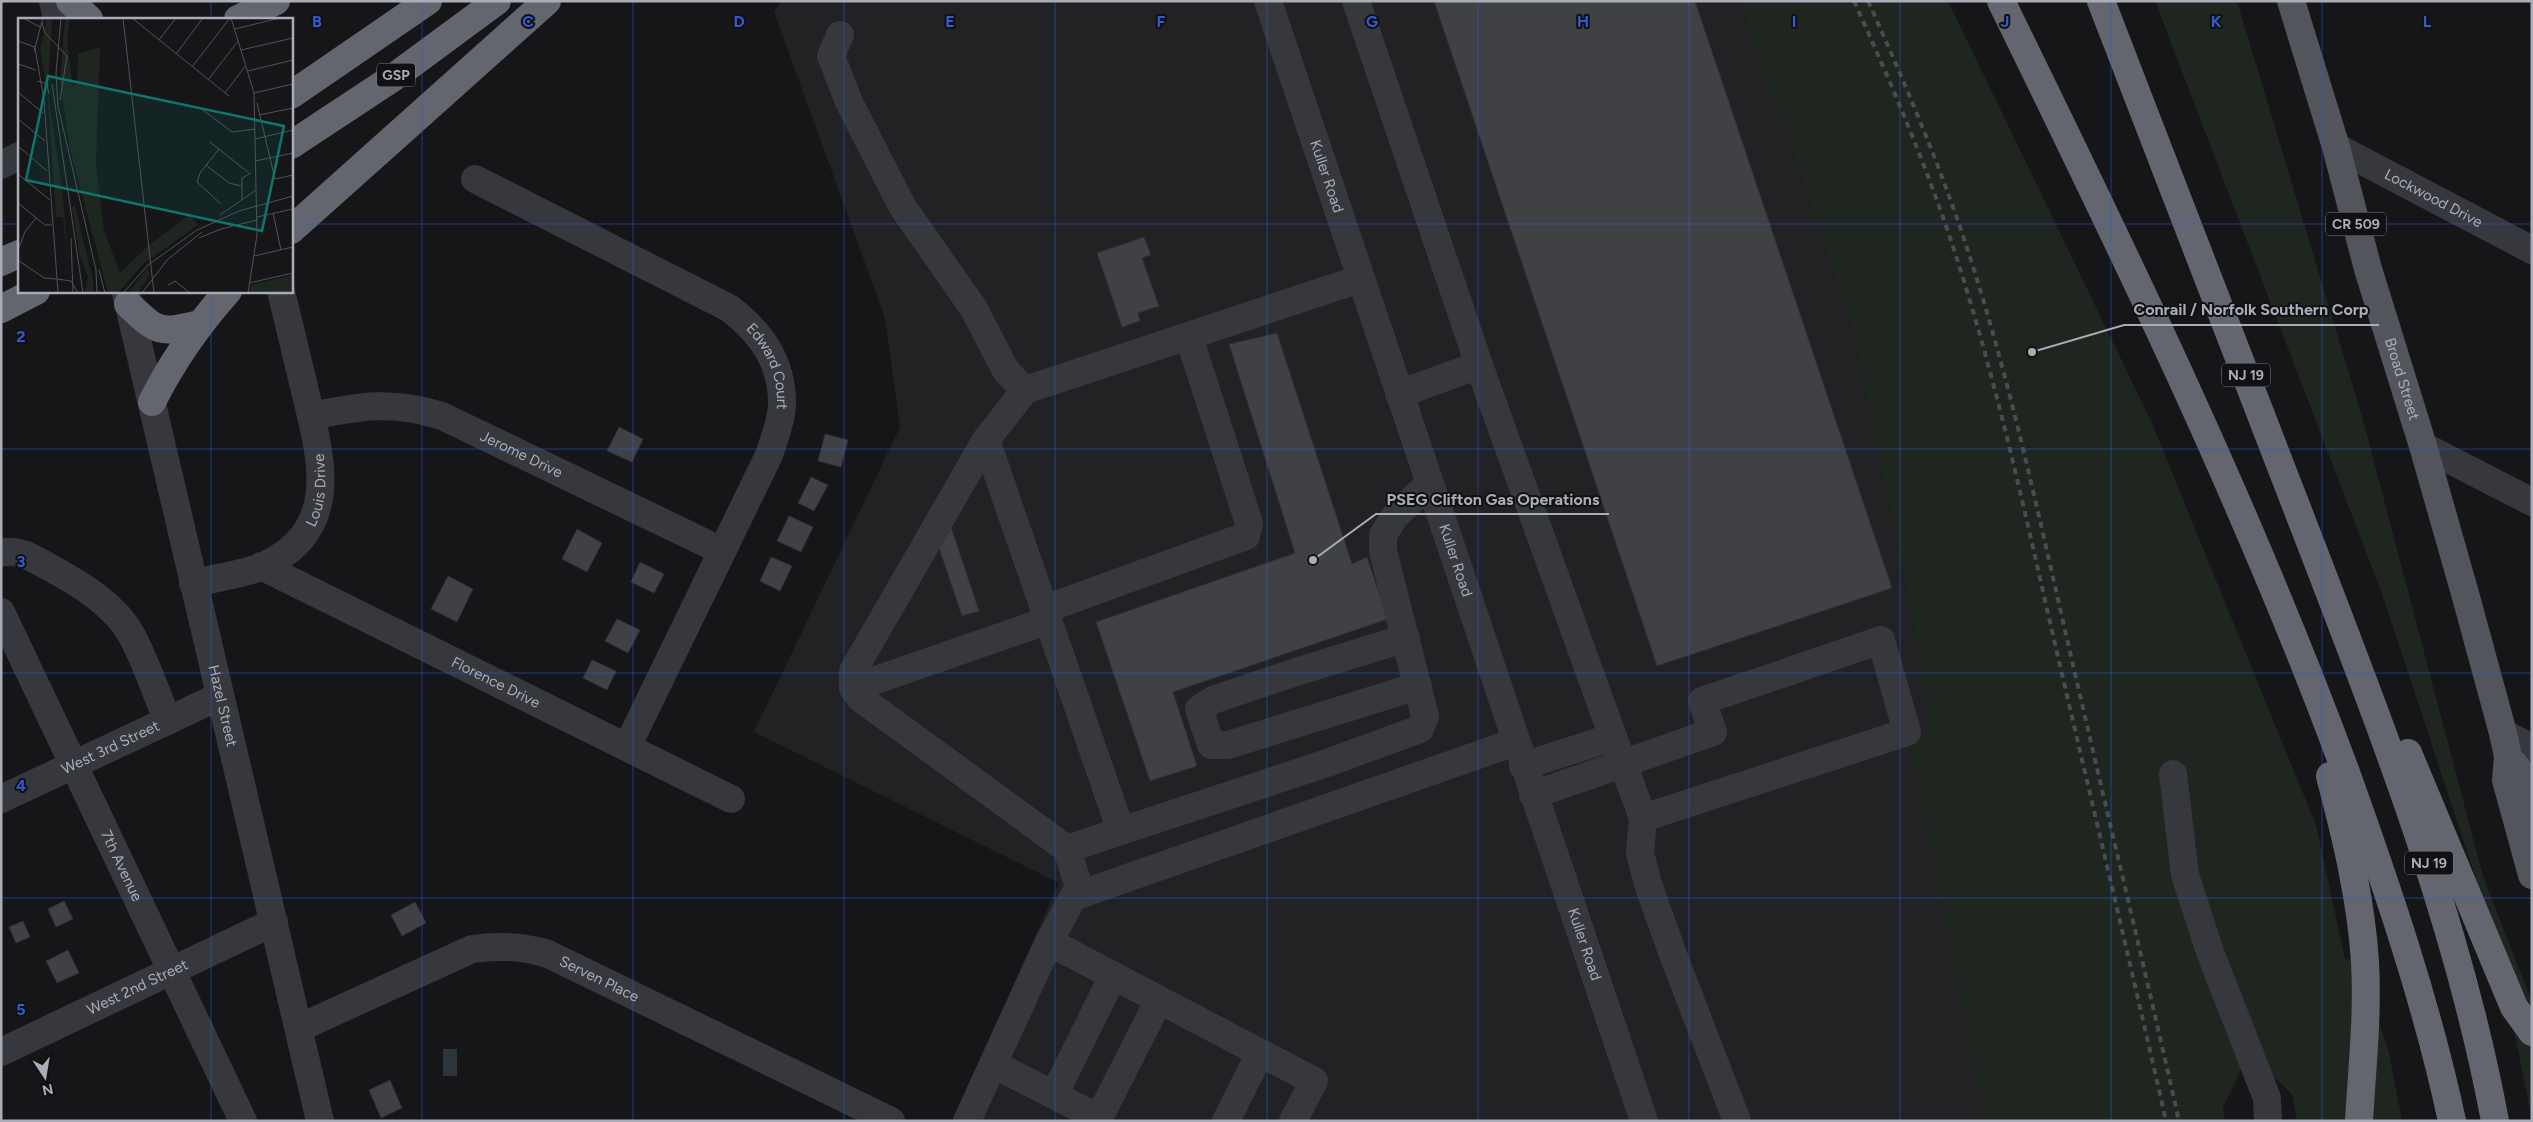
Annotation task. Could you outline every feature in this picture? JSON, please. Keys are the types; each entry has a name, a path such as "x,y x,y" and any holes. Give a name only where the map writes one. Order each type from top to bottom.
{"highway":[{"path":"70,1 88,18"},
{"path":"240,18 276,1"},
{"name":"GSP","path":"292,94 428,1"},
{"name":"GSP","path":"292,144 394,76 497,1"},
{"path":"292,229 547,1"},
{"name":"NJ 19","path":"2001,1 2168,346 2293,634 2390,897 2431,1030 2452,1121"},
{"path":"2100,1 2154,138"},
{"name":"NJ 19","path":"2110,1 2154,138 2409,804 2435,882 2470,1008 2495,1121"},
{"path":"1,262 18,254"},
{"path":"1,309 34,292"},
{"path":"152,402 171,364 198,324 227,292"},
{"path":"127,297 151,326 170,331 198,324"},
{"path":"2337,613 2406,748 2514,1008 2532,1032"},
{"path":"2293,634 2342,822 2362,925 2366,1011 2359,1121"}],"main road":[{"name":"Broad Street","path":"2291,1 2336,147 2368,269 2532,801"},
{"name":"Broad Street","path":"2514,746 2506,780 2532,876"}],"street":[{"path":"52,1 57,18"},
{"name":"Kuller Road","path":"1268,1 1519,754 1644,1121"},
{"path":"1356,1 1480,366 1643,818 1640,853 1648,884 1737,1121"},
{"path":"840,35 831,56 849,102 902,206 974,309 1006,371 1025,390"},
{"name":"Lockwood Drive","path":"2336,147 2532,250"},
{"path":"1,164 18,156"},
{"name":"Edward Court","path":"475,179 723,304 748,323 763,340 772,358 782,407 769,455 627,747"},
{"path":"1081,894 1067,850 860,698 853,688 853,671 986,440 1025,390 1360,279"},
{"name":"Louis Drive","path":"193,583 261,566 281,554 303,535 317,508 321,492 321,460 281,292"},
{"name":"Hazel Street","path":"127,297 320,1121"},
{"path":"853,688 1047,615 1246,536 1249,523 1189,337"},
{"path":"1399,394 1480,366"},
{"name":"Jerome Drive","path":"311,416 378,404 419,408 442,416 722,551"},
{"path":"986,440 1121,831"},
{"path":"2423,446 2532,502"},
{"path":"1067,850 1402,737 1420,729 1425,716 1383,550 1383,535 1395,516 1429,484"},
{"path":"1,553 10,550 32,557 75,581 112,611 132,635 168,721"},
{"name":"Florence Drive","path":"261,566 731,799"},
{"name":"7th Avenue","path":"1,612 244,1121"},
{"path":"1406,638 1213,700 1199,709 1210,745 1228,746 1418,686"},
{"path":"1533,795 1713,732 1702,701 1881,640 1906,732 1643,818"},
{"name":"West 3rd Street","path":"1,799 220,696"},
{"path":"970,1120 993,1064 1049,942 1072,897 1519,754 1613,737"},
{"path":"2173,774 2185,875 2210,952 2267,1098 2268,1121"},
{"name":"West 2nd Street","path":"1,1052 274,922"},
{"path":"1049,942 1314,1081 1293,1121"},
{"name":"Serven Place","path":"299,1028 472,950 492,946 530,948 548,954 892,1121"},
{"path":"1054,1095 1113,976"},
{"path":"993,1064 1099,1118 1159,1000"},
{"path":"1226,1121 1260,1053"}],"shaded area":[{"path":"782,1 1740,1 1849,318 1910,608 1931,733 1909,741 1985,1121 952,1121 1059,883 754,732 900,427 885,318 774,12"},
{"path":"1740,1 1948,1 2151,421 2316,825 2345,959 2359,960 2389,1053 2402,1121 2297,1121 2292,1094 2249,1054 2223,1107 2225,1121 1985,1121 1909,741 1931,733 1910,608 1849,318"},
{"path":"2155,1 2237,1 2363,420 2483,876 2532,1002 2532,1120 2495,936 2381,591"},
{"path":"443,1049 457,1049 457,1076 443,1076"}],"building":[{"path":"1434,1 1695,1 1892,588 1657,666"},
{"path":"1144,237 1151,255 1142,258 1159,306 1138,313 1140,321 1122,327 1097,253"},
{"path":"1277,333 1352,564 1367,557 1388,619 1173,692 1197,766 1150,781 1096,622 1295,553 1229,344"},
{"path":"619,427 643,439 632,462 607,451"},
{"path":"825,434 848,440 841,467 818,461"},
{"path":"811,477 828,485 814,511 798,503"},
{"path":"789,516 813,527 801,552 777,541"},
{"path":"951,527 979,611 962,616 934,533"},
{"path":"577,529 602,543 587,572 562,559"},
{"path":"771,557 792,566 780,591 760,581"},
{"path":"640,562 664,574 654,593 631,582"},
{"path":"448,576 473,589 457,622 431,609"},
{"path":"617,619 640,630 628,653 605,641"},
{"path":"592,660 616,671 607,690 583,678"},
{"path":"64,901 73,919 56,927 48,909"},
{"path":"415,902 426,923 402,936 391,915"},
{"path":"23,921 30,937 16,943 9,927"},
{"path":"68,950 79,973 57,983 46,961"},
{"path":"390,1080 402,1108 381,1118 369,1090"}],"railway":[{"path":"1854,1 1896,96 1934,191 1972,307 2000,410 2025,514 2166,1121"},
{"path":"1868,1 1909,93 1946,187 1984,302 2012,405 2037,509 2179,1121"}],"place":[{"name":"Conrail / Norfolk Southern Corp","path":"2032,352"},
{"name":"PSEG Clifton Gas Operations","path":"1313,560"}]}
